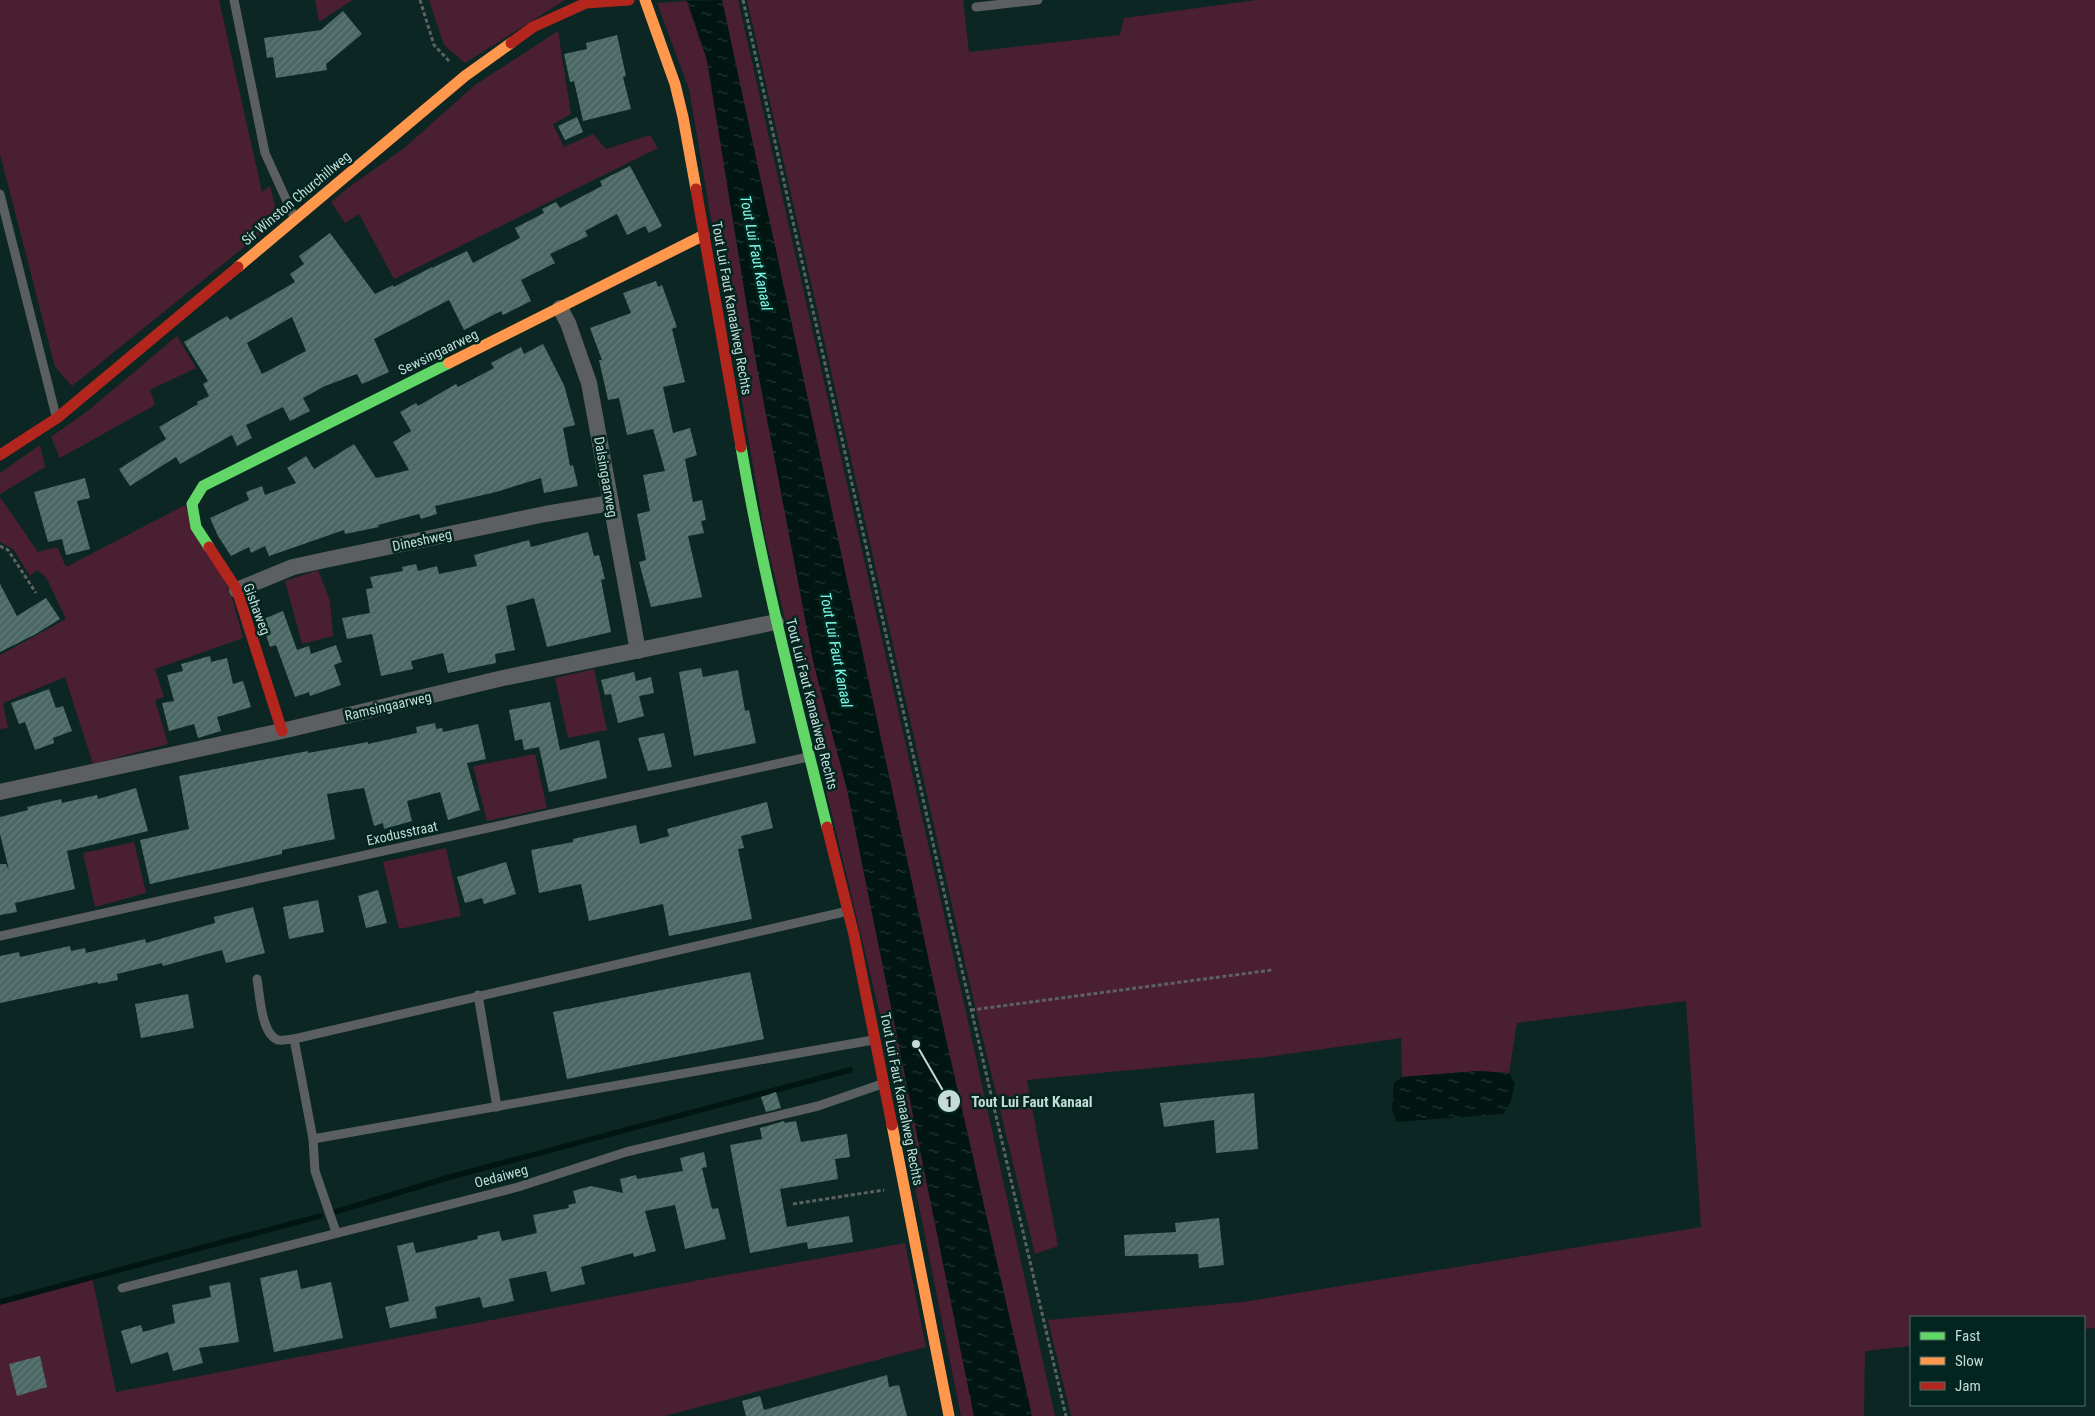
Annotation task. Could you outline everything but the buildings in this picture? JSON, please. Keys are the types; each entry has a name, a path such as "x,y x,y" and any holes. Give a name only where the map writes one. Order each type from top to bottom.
{"street":[{"name":"Sir Winston Churchillweg","path":"0,456 57,418 465,76 533,27 586,3 629,0"},
{"name":"Tout Lui Faut Kanaalweg Rechts","path":"645,0 675,84 683,117 753,519 776,622 848,911 876,1039 949,1416"},
{"name":"Sewsingaarweg","path":"192,504 203,486 704,235"},
{"name":"Dalsingaarweg","path":"560,308 568,323 589,383 638,650"},
{"name":"Dineshweg","path":"237,590 293,567 545,514 611,503"},
{"name":"Gishaweg","path":"192,504 196,527 237,590 282,731"},
{"name":"Ramsingaarweg","path":"0,792 282,731 504,678 776,622"}],"lane":[{"path":"234,0 265,153 295,219"},
{"path":"976,7 1038,0"},
{"path":"0,194 57,418"},
{"name":"Exodusstraat","path":"0,936 810,756"},
{"path":"257,979 265,1026 269,1035 279,1040 294,1039 848,911"},
{"path":"478,995 498,1107"},
{"path":"294,1039 313,1139 317,1179 336,1232"},
{"path":"313,1139 876,1039"},
{"name":"Oedaiweg","path":"122,1288 518,1187 626,1152 818,1106 884,1083"}],"path":[{"path":"420,0 434,45 465,76"},
{"path":"743,0 971,1010 1066,1416"},
{"path":"0,546 8,550 36,593"},
{"path":"971,1010 1272,970"},
{"path":"793,1204 904,1187"}],"shaded area":[{"path":"0,0 219,0 262,192 270,186 276,209 274,223 72,386 55,367 0,154"},
{"path":"315,0 352,0 319,22"},
{"path":"429,0 565,0 465,63 444,45"},
{"path":"722,0 738,0 1055,1416 1032,1416 940,1013"},
{"path":"747,0 963,0 969,52 1120,35 1124,18 1256,0 2095,0 2095,1328 2085,1329 2085,1316 1910,1316 1910,1346 1865,1351 1864,1416 1071,1416 1048,1320 1243,1302 1701,1227 1686,1001 1517,1023 1509,1073 1478,1071 1402,1077 1401,1038 1266,1057 1027,1080 1058,1246 1035,1254 973,998"},
{"path":"687,1 707,60 755,356 814,665 847,789 974,1416 961,1416 883,1027 765,536 689,89 657,3"},
{"path":"558,31 571,114 553,124 564,147 593,134 606,149 650,135 658,148 394,279 359,214 345,223 331,202 403,149 475,85"},
{"path":"177,336 196,368 150,390 155,405 60,458 51,437 89,410"},
{"path":"40,445 45,467 0,494 0,473"},
{"path":"0,497 38,552 57,547 66,567 185,505 231,594 243,638 155,669 164,697 155,700 168,744 93,764 65,677 3,703 8,728 0,729 0,655 66,619 46,577 37,570 30,576 13,549 0,542"},
{"path":"318,570 330,601 333,636 302,644 285,581"},
{"path":"594,669 607,730 568,738 555,678"},
{"path":"535,754 547,808 487,821 473,766"},
{"path":"134,842 146,893 95,907 83,853"},
{"path":"446,848 461,916 399,929 383,862"},
{"path":"905,1243 926,1347 665,1416 0,1416 0,1302 92,1277 116,1392 705,1279"}],"water":[{"path":"722,0 940,1013 1032,1416 974,1416 847,789 814,665 755,356 707,60 687,1"},
{"path":"1478,1071 1509,1073 1515,1083 1511,1101 1503,1114 1396,1122 1392,1110 1394,1083 1402,1077"}],"waterway":[{"path":"335,1212 450,1177 850,1070"},
{"path":"0,1302 320,1216"}],"traffic: fast":[{"path":"209,547 196,527 192,504 203,486 449,363"},
{"path":"741,447 759,543 827,827"}],"traffic: slow":[{"path":"645,0 675,84 696,189"},
{"path":"238,267 465,76 511,43"},
{"path":"449,363 704,235"},
{"path":"892,1125 949,1416"}],"traffic: jam":[{"path":"511,43 533,27 586,3 629,0"},
{"path":"696,189 741,447"},
{"path":"0,455 57,418 238,267"},
{"path":"209,547 237,590 282,731"},
{"path":"827,827 854,935 892,1125"}],"place":[{"name":"Tout Lui Faut Kanaal","path":"916,1044"}]}
